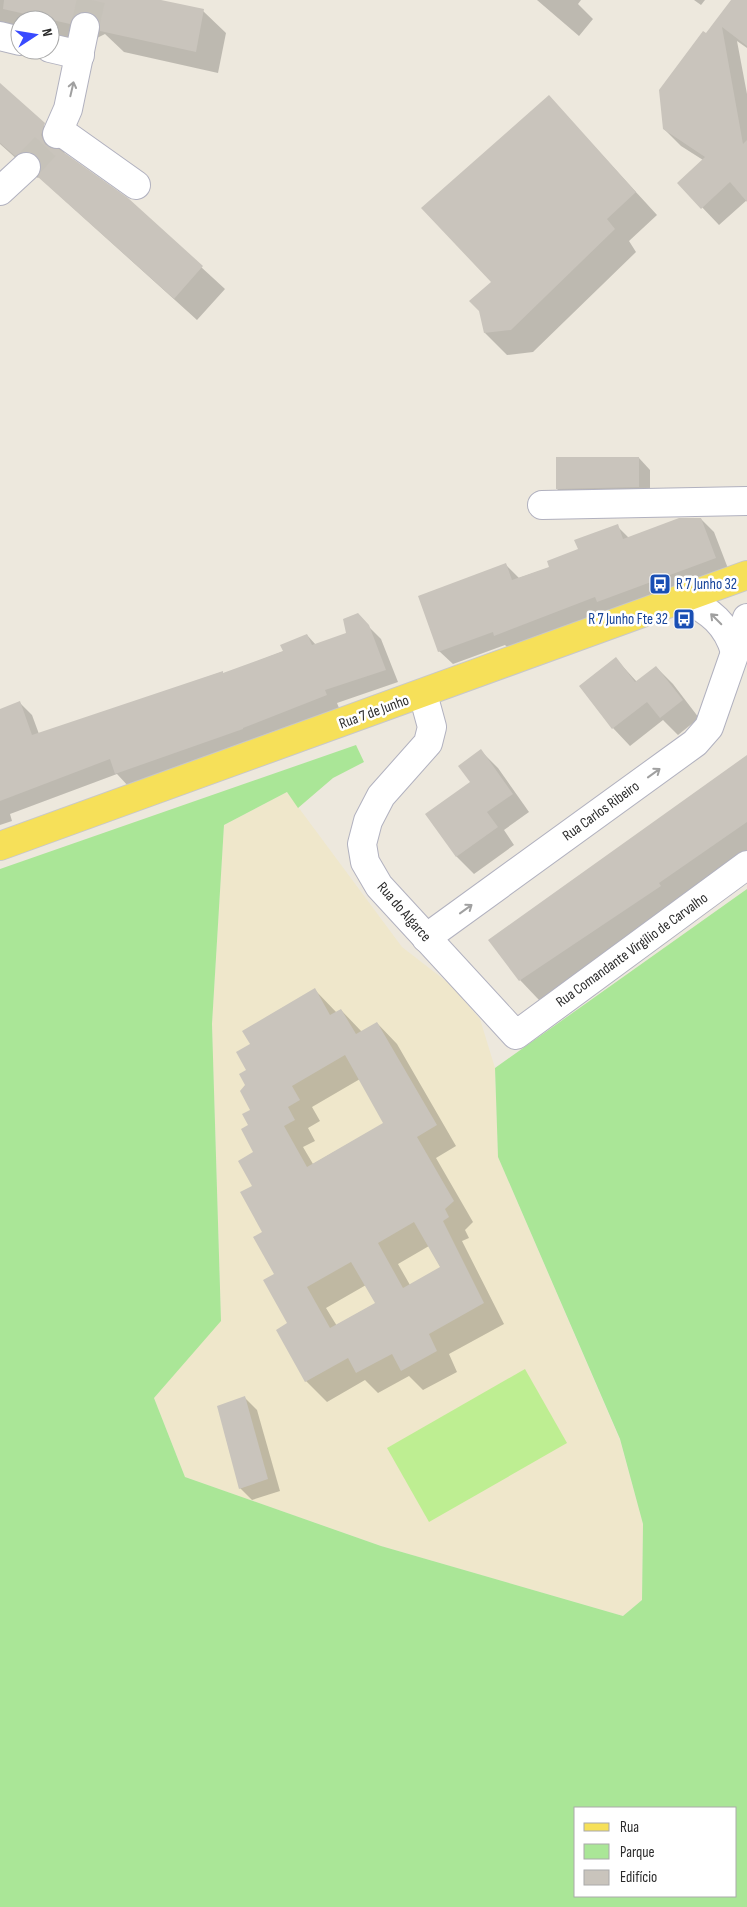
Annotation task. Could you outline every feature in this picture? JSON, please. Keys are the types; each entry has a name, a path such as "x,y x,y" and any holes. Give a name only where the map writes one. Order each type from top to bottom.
{"main road":[{"name":"Rua 7 de Junho","path":"0,846 747,575"}],"street":[{"path":"85,27 68,109 59,133 136,185"},
{"path":"60,50 80,55"},
{"path":"0,191 26,167"},
{"path":"542,505 747,501"},
{"path":"684,598 717,618 729,634 735,652"},
{"name":"Rua Carlos Ribeiro","path":"426,938 695,743 709,727 747,618"},
{"name":"Rua do Algarce","path":"423,694 432,728 428,743 382,796 368,821 362,844 365,862 379,886 516,1035"},
{"name":"Rua Comandante Virgílio de Carvalho","path":"516,1035 747,865"}],"shaded area":[{"path":"287,792 402,947 451,985 480,1019 495,1068 498,1157 620,1440 643,1524 642,1600 623,1616 381,1546 185,1477 154,1398 221,1320 212,1024 224,825"}],"green space":[{"path":"356,745 364,762 333,778 298,808 287,792 224,825 212,1024 221,1321 154,1398 185,1477 381,1546 623,1616 642,1600 643,1524 620,1439 498,1157 495,1068 747,889 747,1907 0,1907 0,869"},
{"path":"525,1369 567,1443 429,1522 387,1448"}],"building":[{"path":"4,0 161,0 204,9 196,52 100,31 100,22 95,15 89,12 80,12 73,17 70,24 60,22 60,10 3,9"},
{"path":"731,0 747,0 747,46 722,27 743,144 747,140 747,202 730,182 701,209 677,183 705,157 663,129 659,90 703,31 706,33"},
{"path":"0,83 45,123 41,135 45,144 51,148 59,149 128,198 203,266 174,299 38,177 41,164 37,156 31,152 23,152 15,156 0,143"},
{"path":"549,95 636,192 607,219 615,229 511,330 484,333 479,311 469,301 491,282 421,208"},
{"path":"556,457 639,457 639,487 556,489"},
{"path":"679,518 701,518 716,558 597,602 595,597 494,636 493,632 438,652 418,596 506,563 512,580 549,567 547,561 578,549 574,540 618,524 623,539"},
{"path":"358,613 369,625 386,670 325,690 327,695 243,729 115,774 110,759 0,801 0,709 20,701 32,735 223,671 223,673 283,651 280,645 307,634 312,645 346,633 343,619"},
{"path":"616,657 635,682 656,666 683,700 660,718 647,702 612,729 579,686"},
{"path":"481,749 513,794 487,812 498,827 456,857 425,814 470,782 458,766"},
{"path":"747,755 747,822 659,883 661,886 519,981 488,940"},
{"path":"315,988 330,1015 341,1009 356,1034 377,1022 437,1125 417,1137 454,1201 445,1209 449,1217 443,1221 484,1303 429,1334 437,1351 401,1371 392,1354 356,1373 348,1358 305,1382 276,1330 287,1323 263,1280 274,1274 253,1237 262,1232 240,1192 252,1186 238,1161 253,1152 241,1129 248,1125 242,1114 250,1110 240,1091 245,1085 239,1074 246,1070 236,1052 250,1044 242,1031","holes":["345,1055 383,1123 307,1167 284,1126 295,1120 288,1107 300,1100 292,1086","414,1222 440,1267 403,1288 378,1243","351,1262 375,1303 330,1328 307,1287"]},
{"path":"245,1396 268,1479 239,1489 217,1406"}],"tunnel":[{"path":"85,27 91,0"},
{"path":"26,167 57,134"}],"place":[{"name":"R 7 Junho 32","path":"660,584"},
{"name":"R 7 Junho Fte 32","path":"684,619"}]}
